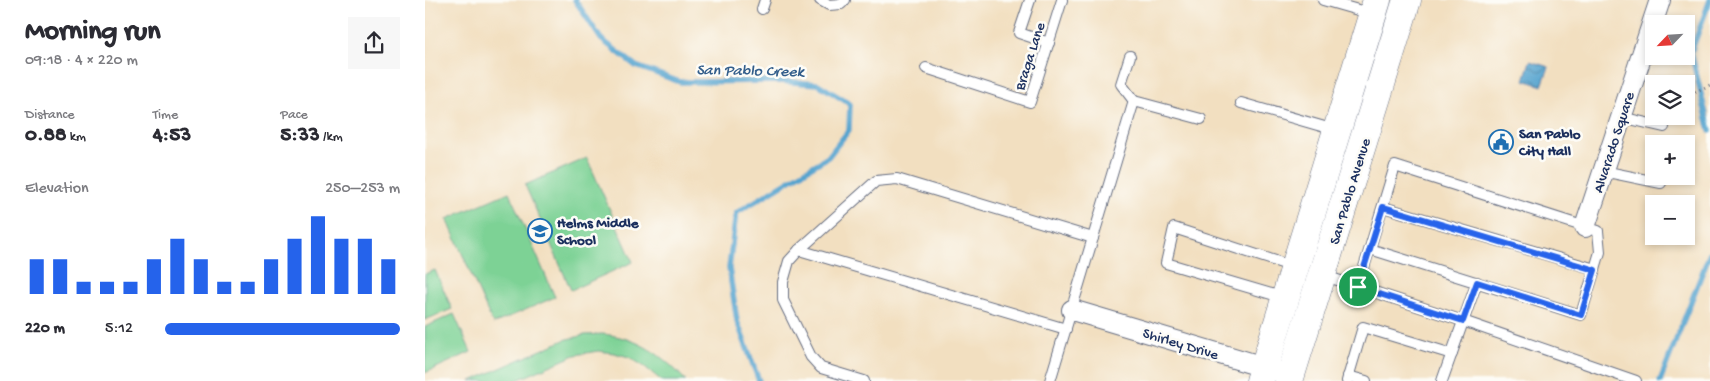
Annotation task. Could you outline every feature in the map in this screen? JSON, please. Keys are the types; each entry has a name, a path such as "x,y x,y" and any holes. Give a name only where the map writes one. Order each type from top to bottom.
{"main road":[{"name":"San Pablo Avenue","path":"1262,374 1285,298 1308,271 1366,133 1407,0"},
{"name":"San Pablo Avenue","path":"1290,378 1308,271 1336,130 1375,7"},
{"path":"1366,133 1360,118 1382,39 1375,7"}],"street":[{"name":"Alvarado Square","path":"1585,227 1659,0"},
{"name":"Shirley Drive","path":"1072,310 1262,374 1290,378"}],"lane":[{"path":"821,0 829,5 841,4 845,0"},
{"path":"1030,0 1019,33 1049,43"},
{"name":"Braga Lane","path":"926,68 1030,102 1062,0"},
{"path":"1327,1 1375,7"},
{"path":"1130,56 1121,84 1134,101 1201,119"},
{"path":"1050,381 1134,101"},
{"path":"1241,103 1336,130"},
{"path":"1621,116 1664,128"},
{"path":"1358,287 1395,166 1598,231 1600,252 1581,315 1370,249"},
{"path":"1603,171 1645,180"},
{"path":"864,381 821,368 811,357 783,300 783,282 789,260 876,181 897,180 1093,238"},
{"path":"1383,207 1595,270"},
{"path":"1285,298 1166,263 1174,228 1463,321 1636,381"},
{"path":"799,250 1066,329"},
{"path":"1442,381 1477,282"},
{"path":"1366,381 1347,379 1363,327 1452,354"}],"path":[{"path":"1695,92 1710,85"}],"green space":[{"path":"587,158 633,262 571,290 525,185"},
{"path":"509,192 555,297 493,324 447,219"},
{"path":"435,270 452,309 425,320 425,274"},
{"path":"454,314 471,352 425,373 425,327"},
{"path":"602,334 638,343 659,355 686,381 662,381 629,357 598,351 575,355 515,381 471,381 564,340 585,335"}],"water":[{"path":"1530,61 1549,67 1542,86 1524,80"}],"waterway":[{"name":"San Pablo Creek","path":"575,0 601,39 636,66 680,82 780,81 818,84 850,104 849,130 828,157 736,213 729,268 737,321 759,381"},
{"path":"1710,0 1691,52 1710,131"},
{"path":"1660,381 1710,253"}],"place":[{"name":"San Pablo City Hall","path":"1501,142"},
{"name":"Helms Middle School","path":"540,231"}],"route":[{"path":"1383,207 1595,270 1581,315 1477,282 1463,321 1358,287 1383,207"}]}
